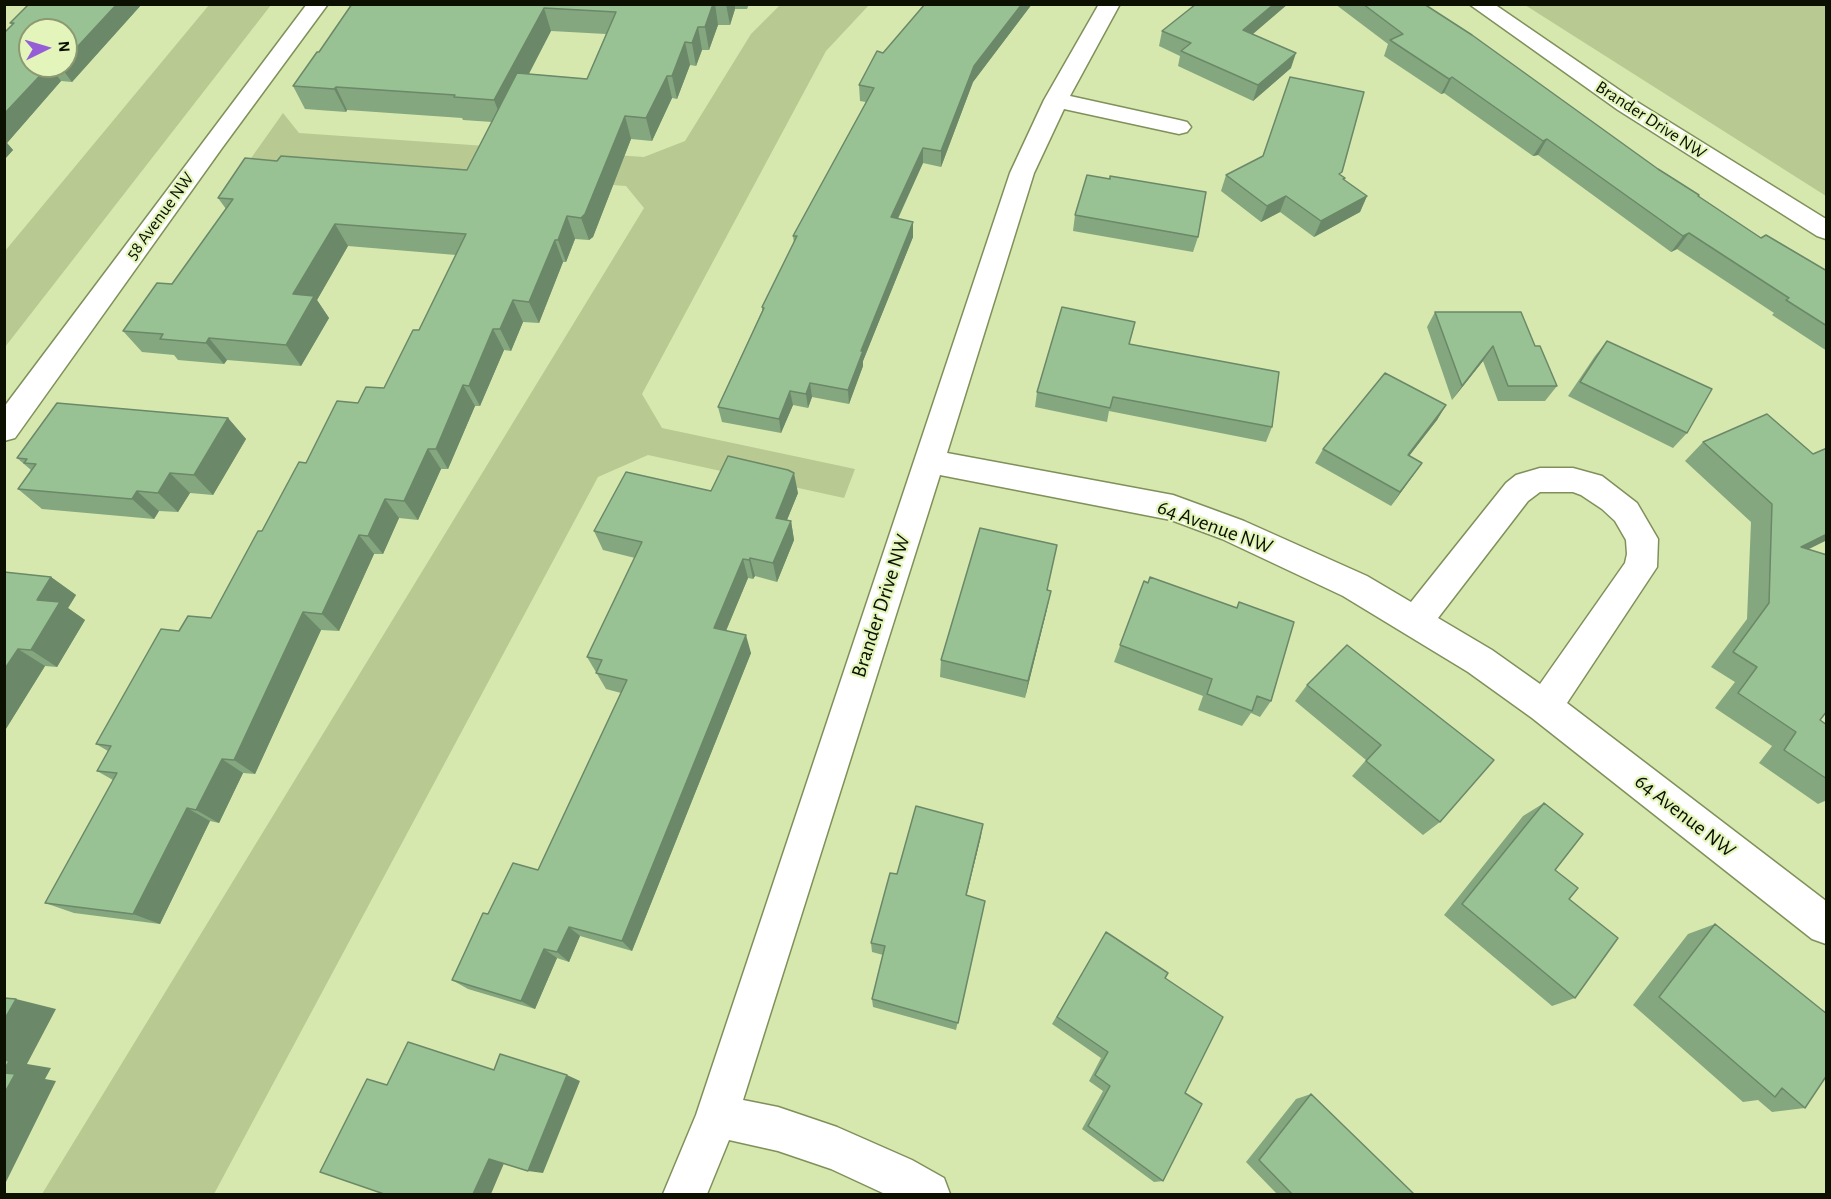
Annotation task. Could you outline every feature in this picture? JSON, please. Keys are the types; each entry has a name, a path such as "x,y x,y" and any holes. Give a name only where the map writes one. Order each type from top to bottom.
{"street":[{"name":"58 Avenue NW","path":"4,430 213,143 318,4"},
{"name":"Brander Drive NW","path":"685,1194 717,1116 1022,172 1056,100 1110,4"},
{"name":"Brander Drive NW","path":"1479,4 1626,105 1827,230"},
{"path":"1056,100 1179,127"},
{"name":"64 Avenue NW","path":"928,461 1173,508 1294,556 1355,586 1480,661 1544,707 1827,925"},
{"path":"1416,621 1517,492 1527,484 1555,478 1591,485 1626,512 1642,539 1644,554 1641,567 1544,707"},
{"path":"717,1116 778,1130 837,1149 896,1176 928,1194"}],"green space":[{"path":"209,5 271,5 5,347 5,251"},
{"path":"780,5 869,5 826,51 642,394 662,428 855,469 844,498 648,455 598,477 214,1194 42,1194 644,208 626,186 280,161 237,178 283,113 299,133 644,157 685,141 751,34"},
{"path":"1525,5 1826,5 1826,196"}],"building":[{"path":"29,4 117,4 78,46 78,18 18,18 18,78 38,78 4,114 4,33 14,23 10,23"},
{"path":"352,4 713,4 705,27 698,27 692,43 685,42 672,76 667,76 646,118 625,116 585,214 581,218 567,216 529,302 513,300 500,329 493,329 469,386 463,385 436,449 428,449 404,501 385,499 368,536 359,535 322,614 303,612 234,760 222,759 196,810 187,808 133,914 45,903 117,773 97,771 111,746 96,744 161,629 179,631 188,616 211,618 258,531 262,531 299,462 306,463 337,401 358,403 366,387 384,388 413,330 419,330 466,234 335,224 293,294 314,296 286,345 209,338 206,343 160,339 163,334 123,331 157,283 172,284 233,199 218,198 245,158 277,161 281,156 467,170 517,73 587,79 616,12 544,8 494,100 454,97 455,95 293,86"},
{"path":"925,4 1022,4 974,66 941,151 923,148 891,217 913,222 861,351 863,351 848,390 810,383 806,394 790,391 779,419 718,407 764,308 762,307 797,236 793,236 874,88 859,85 877,51 883,53"},
{"path":"1196,4 1274,4 1243,30 1296,53 1258,85 1181,51 1191,43 1162,31"},
{"path":"1363,4 1424,4 1472,35 1658,169 1761,238 1766,235 1827,271 1827,326 1786,300 1789,298 1689,233 1683,236 1547,139 1543,141 1452,77 1449,79 1390,40 1403,34"},
{"path":"1290,77 1364,92 1342,172 1339,174 1367,196 1321,221 1286,196 1267,206 1226,175 1263,156"},
{"path":"1087,175 1110,179 1110,176 1206,192 1198,237 1075,215"},
{"path":"1062,307 1135,322 1129,344 1279,372 1272,427 1113,397 1110,408 1037,392"},
{"path":"1435,312 1521,312 1535,346 1540,346 1557,386 1508,386 1493,346 1462,386"},
{"path":"1607,341 1712,389 1687,433 1580,382"},
{"path":"1385,373 1446,405 1408,455 1422,463 1400,492 1323,449"},
{"path":"57,403 228,418 194,475 170,473 158,493 137,491 132,499 18,489 36,464 24,463 27,459 17,458"},
{"path":"1767,414 1813,454 1827,448 1827,534 1801,547 1827,555 1827,711 1820,720 1827,725 1827,779 1784,750 1796,732 1738,693 1757,667 1733,652 1769,603 1772,504 1703,442"},
{"path":"728,456 794,473 776,518 791,521 773,563 750,558 749,560 743,559 714,628 746,635 622,941 569,927 557,952 544,949 521,1001 452,980 483,913 488,914 513,863 538,870 627,680 596,673 602,660 587,657 642,542 594,531 626,472 711,491"},
{"path":"980,528 1057,545 1047,590 1051,591 1028,681 941,660"},
{"path":"4,572 51,577 37,600 60,602 31,650 18,649 4,670"},
{"path":"1150,577 1237,608 1239,602 1294,622 1271,701 1257,696 1252,711 1207,694 1212,679 1120,645 1144,581 1148,583"},
{"path":"1347,645 1494,760 1440,822 1366,761 1381,745 1307,685"},
{"path":"1544,803 1583,834 1555,870 1578,888 1569,899 1618,938 1575,998 1462,904"},
{"path":"916,806 983,824 966,895 985,901 958,1023 872,999 885,946 871,943 890,873 897,874"},
{"path":"1715,924 1827,1014 1827,1075 1805,1108 1782,1088 1775,1097 1659,997"},
{"path":"1106,932 1168,973 1165,978 1223,1017 1185,1093 1202,1104 1163,1181 1088,1126 1110,1086 1095,1075 1108,1052 1057,1017"},
{"path":"4,998 16,999 4,1020"},
{"path":"408,1042 494,1070 500,1054 567,1075 528,1171 489,1159 473,1194 384,1194 320,1172 367,1079 387,1085"},
{"path":"4,1060 9,1061 4,1070"},
{"path":"4,1073 15,1074 4,1094"},
{"path":"1311,1094 1414,1194 1292,1194 1259,1160"}]}
